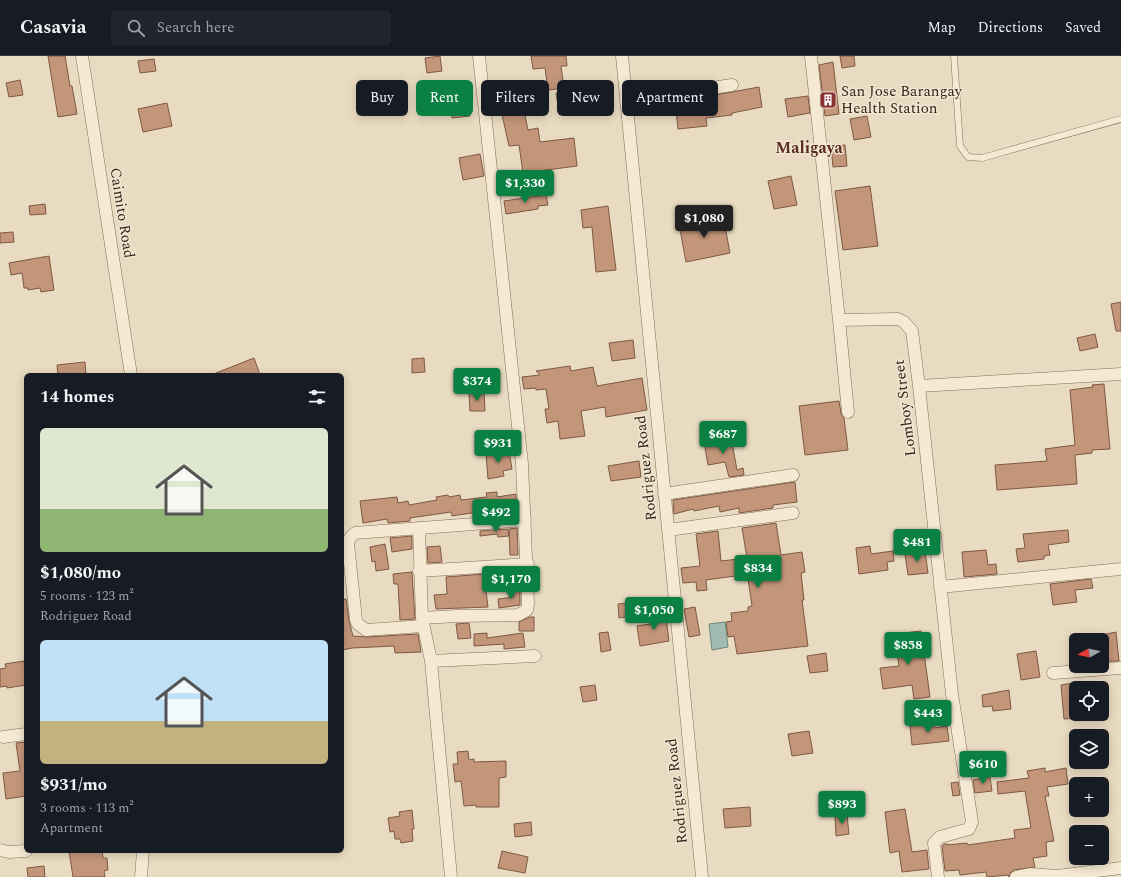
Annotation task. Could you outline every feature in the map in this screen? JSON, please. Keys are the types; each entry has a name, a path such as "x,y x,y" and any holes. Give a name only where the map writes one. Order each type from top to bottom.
{"street":[{"name":"Caimito Road","path":"82,56 131,373"},
{"path":"479,56 522,464 528,564 527,610 518,615 457,616 366,630 358,624 356,620 348,544 349,539 355,534 525,520"},
{"name":"Rodriguez Road","path":"622,56 624,80"},
{"path":"811,56 848,412"},
{"path":"718,87 732,85"},
{"name":"Rodriguez Road","path":"627,116 702,877"},
{"name":"Lomboy Street","path":"839,320 898,319 904,322 912,331 952,694 972,822 969,830 940,837 934,843 938,877"},
{"path":"919,386 1121,374"},
{"path":"664,494 793,475"},
{"path":"668,530 793,513"},
{"path":"419,528 419,571 423,622 431,661 451,877"},
{"path":"419,571 528,564"},
{"path":"940,587 1121,569"},
{"path":"431,661 535,656"},
{"path":"1054,673 1121,668"},
{"path":"3,737 24,734"},
{"path":"0,850 9,852 24,851"},
{"path":"141,877 143,853"},
{"path":"1016,877 1030,874 1057,876 1121,868"}],"lane":[{"path":"954,56 960,146 968,157 982,158 1121,119"}],"water":[{"path":"725,622 728,647 712,650 709,624"}],"building":[{"path":"48,56 65,56 77,114 58,117"},
{"path":"440,56 442,71 427,73 425,58"},
{"path":"531,56 566,56 567,66 561,66 563,80 557,80 557,89 549,90 549,80 547,80 545,68 533,69"},
{"path":"840,56 854,56 855,66 842,68"},
{"path":"154,59 156,71 140,73 138,61"},
{"path":"833,62 839,114 825,116 819,65"},
{"path":"20,80 23,95 9,97 6,83"},
{"path":"759,87 762,107 732,113 732,115 706,118 707,126 678,129 677,116 718,116 718,95"},
{"path":"808,96 810,113 788,117 785,99"},
{"path":"167,103 172,126 143,132 138,109"},
{"path":"452,116 470,116 452,118"},
{"path":"502,116 525,116 528,130 538,128 540,142 574,138 577,166 523,173 519,145 509,146"},
{"path":"867,116 871,137 854,140 850,119"},
{"path":"845,145 847,166 833,167 831,146"},
{"path":"480,154 484,176 463,180 459,158"},
{"path":"791,176 797,205 774,209 768,181"},
{"path":"870,186 878,246 843,250 835,191"},
{"path":"546,195 548,205 538,206 538,209 506,214 504,201"},
{"path":"45,204 46,214 30,215 29,206"},
{"path":"608,206 616,270 596,272 592,227 583,228 581,210"},
{"path":"723,216 730,253 686,262 679,224"},
{"path":"13,232 14,242 0,243 0,233"},
{"path":"49,256 54,290 41,292 40,288 28,290 28,288 24,288 22,273 11,275 9,263"},
{"path":"1121,302 1121,331 1116,331 1111,304"},
{"path":"1095,334 1098,347 1080,351 1077,338"},
{"path":"633,340 635,358 612,361 609,343"},
{"path":"254,358 259,373 216,373"},
{"path":"424,358 425,372 412,373 412,359"},
{"path":"85,362 86,373 58,373 57,365"},
{"path":"570,366 571,371 593,367 597,386 642,378 647,410 606,417 605,407 581,411 585,436 560,439 558,421 547,423 545,409 549,409 546,389 524,389 522,377 540,375 536,371"},
{"path":"1104,384 1110,449 1092,450 1092,453 1075,455 1077,484 997,490 995,465 1047,461 1045,449 1075,445 1070,390"},
{"path":"484,392 485,411 470,411 469,393"},
{"path":"839,401 841,413 844,418 848,450 805,455 799,406"},
{"path":"731,437 737,470 743,468 744,475 729,477 725,462 708,465 704,442"},
{"path":"509,451 512,469 503,471 504,476 488,479 486,454"},
{"path":"639,461 641,477 611,481 608,466"},
{"path":"795,482 797,502 773,505 773,508 739,513 739,508 720,512 719,506 694,511 693,509 674,514 673,500"},
{"path":"497,492 497,497 516,494 516,509 506,511 506,514 478,516 478,512 452,516 451,512 410,518 410,521 388,523 387,519 363,523 360,501 397,497 398,503 408,501 409,505 437,500 436,497 448,495 449,497 460,495 461,500 487,497 486,493"},
{"path":"776,523 781,555 802,552 805,572 801,573 804,600 802,600 808,646 737,654 734,636 728,637 726,622 732,621 731,613 748,611 748,607 752,606 748,579 735,580 735,576 706,580 707,590 697,591 696,582 683,583 681,568 700,566 696,534 718,531 721,561 747,558 742,528"},
{"path":"517,528 518,555 510,555 509,529"},
{"path":"508,529 509,536 498,537 497,534 480,536 480,531"},
{"path":"1068,530 1069,542 1048,545 1050,555 1044,556 1044,559 1018,562 1016,549 1025,548 1023,534"},
{"path":"412,536 412,549 392,552 390,538"},
{"path":"385,544 389,569 376,571 375,561 372,562 370,547"},
{"path":"440,546 442,562 428,563 427,547"},
{"path":"870,546 871,554 893,551 894,561 887,562 888,570 859,574 856,548"},
{"path":"986,550 988,565 996,564 997,574 964,577 962,552"},
{"path":"925,551 928,573 908,575 905,554"},
{"path":"412,572 415,619 400,620 398,584 394,584 393,574"},
{"path":"484,574 488,607 436,609 434,595 447,594 446,577"},
{"path":"1091,579 1093,588 1075,590 1077,602 1053,605 1050,584"},
{"path":"520,587 520,605 499,608 498,599 514,597 513,588"},
{"path":"344,599 346,599 353,636 367,637 418,634 421,652 395,653 394,646 344,650"},
{"path":"636,602 637,615 619,618 618,604"},
{"path":"695,607 700,635 689,637 684,609"},
{"path":"665,610 669,641 640,646 637,626 656,623 655,612"},
{"path":"530,617 534,617 534,631 519,631 519,622"},
{"path":"469,623 471,638 458,639 456,624"},
{"path":"921,631 930,697 914,699 912,685 883,689 880,668 899,666 894,634"},
{"path":"608,632 611,650 601,652 599,633"},
{"path":"1116,632 1119,661 1109,661 1109,634"},
{"path":"487,633 487,638 523,633 525,647 504,649 504,644 474,646 474,634"},
{"path":"1036,651 1040,677 1021,680 1017,654"},
{"path":"826,653 828,671 810,673 807,656"},
{"path":"24,661 24,685 7,688 7,686 0,687 0,669 6,668 5,664"},
{"path":"1069,684 1069,719 1064,719 1061,685"},
{"path":"595,685 597,700 583,702 580,687"},
{"path":"1009,690 1011,709 993,711 992,706 983,707 982,695"},
{"path":"934,723 934,728 947,726 949,741 912,745 910,726"},
{"path":"809,731 813,753 792,756 788,734"},
{"path":"24,742 24,796 6,799 3,773 20,771 16,743"},
{"path":"468,751 469,760 474,759 474,762 506,761 506,777 499,778 499,807 476,807 476,805 464,806 461,781 455,782 453,764 458,764 457,752"},
{"path":"1045,768 1045,772 1066,768 1068,784 1047,787 1049,796 1045,796 1054,841 1046,842 1047,856 1033,858 1035,867 1014,870 1011,872 1009,877 1008,875 987,877 986,872 960,875 959,870 945,871 942,846 944,844 967,843 968,845 1015,838 1014,830 1031,828 1025,791 998,794 997,782 1029,778 1027,771"},
{"path":"990,777 992,791 975,793 973,780"},
{"path":"958,782 960,795 953,796 951,783"},
{"path":"750,807 751,826 725,828 723,809"},
{"path":"905,809 912,852 927,850 929,869 902,872 899,851 890,853 885,812"},
{"path":"412,810 414,829 412,829 413,841 401,843 400,839 395,839 394,831 390,832 388,818 400,816 399,812"},
{"path":"847,815 849,834 836,836 835,816"},
{"path":"531,822 532,835 515,837 514,824"},
{"path":"502,851 528,857 525,873 498,868"},
{"path":"69,853 102,853 103,858 107,858 108,870 104,871 105,877 73,877"},
{"path":"44,866 45,877 28,877 27,868"}],"place":[{"name":"San Jose Barangay Health Station","path":"828,100"}],"district":[{"name":"Maligaya","path":"809,148"}]}
